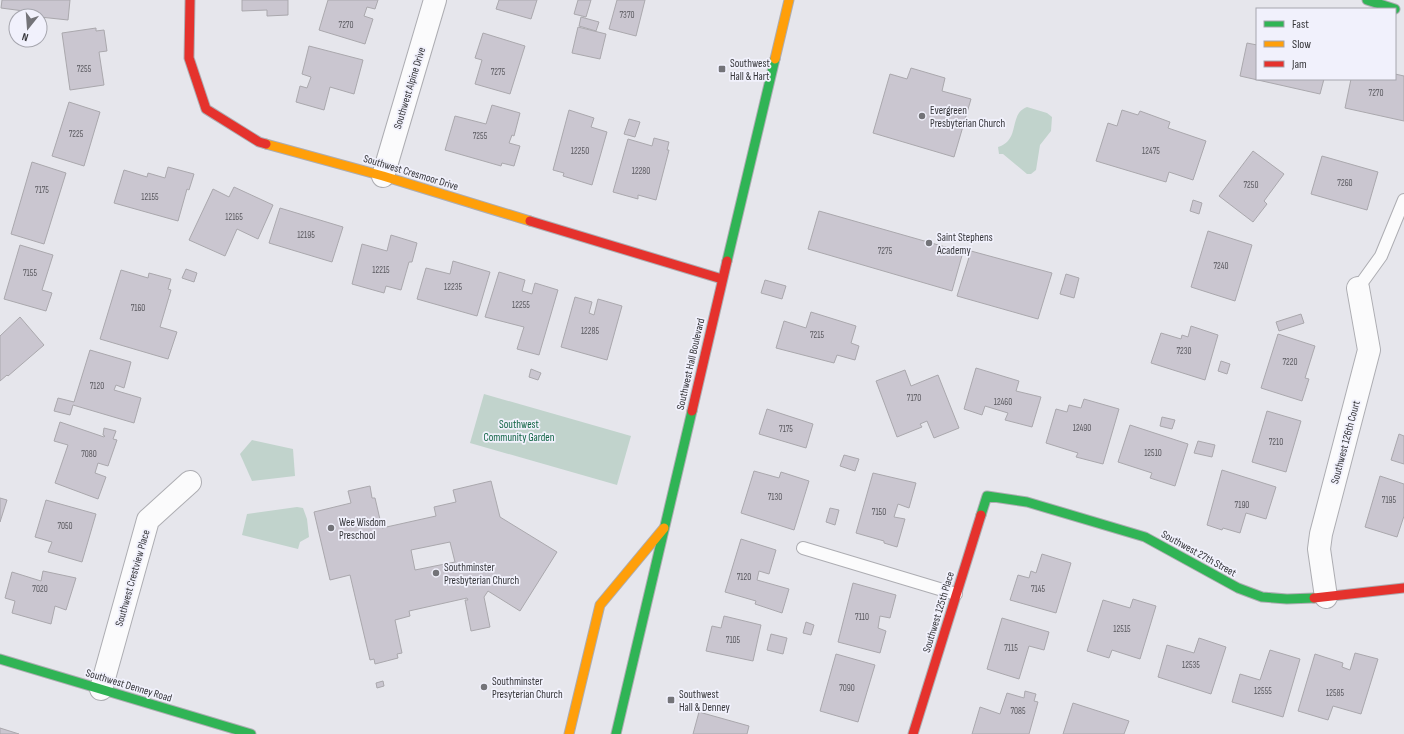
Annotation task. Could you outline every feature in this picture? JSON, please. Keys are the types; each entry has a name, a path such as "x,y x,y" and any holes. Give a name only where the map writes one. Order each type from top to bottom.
{"street":[{"name":"Southwest Cresmoor Drive","path":"190,0 189,58 206,109 259,142 383,176 722,279"},
{"name":"Southwest Alpine Drive","path":"383,176 435,0"},
{"name":"Southwest Hall Boulevard","path":"616,734 722,279 741,206 788,0"},
{"path":"1367,0 1392,8"},
{"name":"Southwest 126th Court","path":"1326,597 1319,549 1321,534 1369,350 1358,288"},
{"name":"Southwest Crestview Place","path":"101,689 148,520 190,482"},
{"name":"Southwest 27th Street","path":"987,496 1027,502 1145,537 1238,588 1262,598 1287,599 1326,597 1404,588"},
{"name":"Southwest 125th Place","path":"913,734 987,496"},
{"path":"569,734 600,605 666,524"},
{"name":"Southwest Denney Road","path":"0,659 251,734"}],"lane":[{"path":"1358,288 1380,256 1404,200"},
{"path":"803,548 956,594"}],"green space":[{"path":"1027,107 1047,113 1052,117 1051,131 1040,145 1036,170 1031,174 1027,174 1003,154 999,154 998,147 1005,144 1010,139 1018,115 1021,110"},
{"name":"Southwest Community Garden","path":"484,394 631,436 617,485 470,443"},
{"path":"252,440 293,449 295,476 252,481 240,454"},
{"path":"297,507 303,508 307,519 309,537 300,542 298,549 242,535 247,514"}],"building":[{"path":"2,0 70,0 68,20 48,18 48,8 1,8"},
{"path":"242,0 288,0 288,15 267,16 267,10 242,11"},
{"path":"328,0 378,0 375,9 367,7 364,16 373,19 365,44 319,30"},
{"path":"499,0 537,0 531,19 496,9"},
{"path":"578,0 591,0 586,17 574,14"},
{"path":"617,0 645,0 636,36 609,29"},
{"path":"581,17 599,22 596,31 579,26"},
{"path":"578,27 606,34 600,59 572,53"},
{"path":"96,28 96,31 104,30 107,51 99,52 104,85 70,90 62,33"},
{"path":"483,33 525,46 510,94 475,84 482,60 475,58"},
{"path":"1247,43 1256,45 1256,80 1240,76"},
{"path":"309,46 363,60 354,94 330,87 324,110 296,102 300,86 307,88 311,77 302,74"},
{"name":"Evergreen Presbyterian Church","path":"911,68 945,78 942,91 971,99 954,157 873,133 890,74 907,79"},
{"path":"1396,74 1404,76 1404,121 1345,108 1351,80 1396,80"},
{"path":"1258,80 1324,80 1320,94"},
{"path":"69,102 100,112 84,166 52,156"},
{"path":"492,105 520,113 514,136 512,135 509,143 520,146 514,166 502,163 501,166 445,150 455,116 486,124"},
{"path":"569,110 594,118 591,127 607,132 592,185 563,176 564,173 553,170"},
{"path":"1122,110 1138,115 1140,111 1170,122 1168,128 1206,141 1193,180 1169,172 1166,182 1096,161 1108,123 1117,126"},
{"path":"629,119 640,122 635,137 624,134"},
{"path":"654,138 669,142 667,150 669,150 656,200 638,195 638,199 613,192 628,139 652,146"},
{"path":"1253,151 1284,174 1264,201 1267,204 1253,222 1219,196"},
{"path":"1322,156 1378,172 1367,210 1311,194"},
{"path":"32,162 66,173 44,244 11,234"},
{"path":"168,167 194,174 189,190 187,189 178,221 114,203 124,170 147,177 148,173 165,178"},
{"path":"234,187 273,205 258,239 237,229 225,256 189,240 213,189 229,197"},
{"path":"1193,200 1202,203 1199,214 1190,211"},
{"path":"280,208 343,227 332,262 269,243"},
{"path":"819,211 963,252 952,291 808,249"},
{"path":"1208,231 1252,245 1235,301 1191,287"},
{"path":"391,235 417,243 412,262 409,262 401,290 386,286 384,293 352,284 362,244 387,251"},
{"path":"20,245 53,255 42,290 52,293 46,311 4,299"},
{"path":"971,251 1052,273 1038,319 957,296"},
{"path":"453,261 490,272 477,316 417,299 426,268 450,274"},
{"path":"186,269 197,273 194,282 182,278"},
{"path":"121,270 148,278 149,273 171,279 168,289 171,290 160,327 177,332 168,359 100,339"},
{"path":"499,272 525,280 522,291 532,294 535,283 558,290 539,355 517,349 524,327 485,317"},
{"path":"1066,274 1079,278 1074,298 1060,294"},
{"path":"765,280 786,286 782,299 761,293"},
{"path":"575,297 592,302 589,313 594,315 598,299 622,306 607,360 561,347"},
{"path":"811,312 856,326 851,343 859,346 855,360 837,355 834,363 776,348 784,321 806,328"},
{"path":"1301,314 1304,323 1279,331 1276,322"},
{"path":"20,317 44,345 0,381 0,336"},
{"path":"1191,326 1218,335 1205,380 1151,363 1161,333 1181,339 1182,335 1188,337"},
{"path":"1278,334 1315,346 1305,378 1309,379 1302,401 1261,388"},
{"path":"90,350 131,362 124,388 116,385 114,390 141,398 134,423 73,405 70,415 54,411 58,398 74,402"},
{"path":"1221,361 1230,364 1227,374 1218,371"},
{"path":"976,368 1019,381 1016,391 1041,397 1032,427 1005,420 1008,413 985,406 982,415 964,409"},
{"path":"531,369 541,373 538,380 529,377"},
{"path":"905,370 911,386 938,375 959,428 934,438 927,421 920,424 922,427 897,437 876,381"},
{"path":"1084,399 1119,409 1103,464 1076,457 1078,453 1046,443 1056,409 1067,412 1069,405 1081,408"},
{"path":"767,409 813,424 806,448 759,434"},
{"path":"1267,411 1301,421 1286,472 1252,462"},
{"path":"1162,417 1175,420 1172,429 1160,426"},
{"path":"60,422 104,437 104,428 116,431 113,439 117,440 108,466 98,463 95,473 106,477 98,499 55,483 68,445 54,441"},
{"path":"1130,425 1188,444 1175,486 1150,478 1152,473 1118,462"},
{"path":"1399,434 1404,436 1404,464 1391,460"},
{"path":"1198,441 1215,445 1212,457 1194,453"},
{"path":"844,455 859,459 855,471 840,466"},
{"path":"1222,470 1276,487 1266,519 1246,513 1240,533 1223,528 1222,530 1207,525"},
{"path":"754,471 779,478 781,472 809,481 794,530 741,513"},
{"path":"873,473 916,483 909,508 898,504 894,517 905,519 897,547 884,543 884,541 856,533"},
{"path":"1380,476 1404,484 1404,516 1397,537 1365,527"},
{"name":"Southminster Presbyterian Church","path":"491,481 500,517 557,552 520,611 488,591 484,597 490,627 471,631 465,600 468,600 467,598 409,611 410,616 395,620 402,653 397,654 398,658 375,664 374,659 370,660 350,575 330,580 314,512 351,503 348,491 370,486 372,498 375,498 382,528 436,516 434,507 456,502 453,490","holes":["450,542 455,562 415,570 411,550"]},
{"path":"0,498 7,500 0,522"},
{"path":"46,500 96,514 82,562 48,552 52,542 35,537"},
{"path":"830,508 839,510 835,525 826,522"},
{"path":"741,539 776,550 769,574 759,571 757,580 789,589 782,613 755,604 756,601 725,592"},
{"path":"1042,554 1071,563 1056,613 1010,600 1018,575 1029,578 1031,571 1036,573"},
{"path":"43,571 76,578 66,610 55,606 51,624 12,613 15,601 5,598 12,572 41,581"},
{"path":"853,583 896,595 890,618 880,616 878,628 886,631 880,653 838,642"},
{"path":"1133,599 1156,606 1140,659 1112,650 1109,658 1087,651 1103,600 1130,608"},
{"path":"724,616 761,625 753,661 706,651 712,626 721,628"},
{"path":"1002,618 1049,632 1044,650 1029,646 1019,679 987,669"},
{"path":"806,622 814,625 811,635 803,633"},
{"path":"771,634 787,638 783,654 767,650"},
{"path":"1199,638 1226,647 1211,694 1158,677 1167,645 1194,653"},
{"path":"1270,650 1300,659 1283,717 1232,702 1240,674 1260,680"},
{"path":"1355,653 1378,659 1361,714 1333,706 1328,720 1298,711 1315,654 1343,663 1342,667 1350,670"},
{"path":"836,654 875,665 858,722 820,711"},
{"path":"383,681 384,686 377,688 376,683"},
{"path":"1025,691 1036,694 1034,701 1038,702 1029,734 972,734 980,707 1000,714 1007,693 1024,698"},
{"path":"1073,703 1129,721 1124,734 1063,734"},
{"path":"699,712 749,726 747,734 693,734"},
{"path":"0,728 19,734 0,734"}],"traffic: fast":[{"path":"1367,0 1392,8"},
{"path":"727,261 775,59"},
{"path":"616,734 692,411"},
{"path":"981,515 987,496 1027,502 1145,537 1238,588 1262,597 1287,599 1314,598"},
{"path":"0,659 251,734"}],"traffic: slow":[{"path":"775,59 789,0"},
{"path":"266,144 383,176 530,221"},
{"path":"569,734 600,605 664,528"}],"traffic: jam":[{"path":"190,0 189,58 206,109 259,142 266,144"},
{"path":"530,221 722,279"},
{"path":"692,411 727,261"},
{"path":"913,734 981,515"},
{"path":"1314,598 1404,588"}],"place":[{"name":"Southwest Hall & Hart","path":"722,69"},
{"name":"Evergreen Presbyterian Church","path":"922,116"},
{"name":"Saint Stephens Academy","path":"929,243"},
{"name":"Wee Wisdom Preschool","path":"331,528"},
{"name":"Southminster Presbyterian Church","path":"436,573"},
{"name":"Southminster Presyterian Church","path":"484,687"},
{"name":"Southwest Hall & Denney","path":"671,700"}]}
